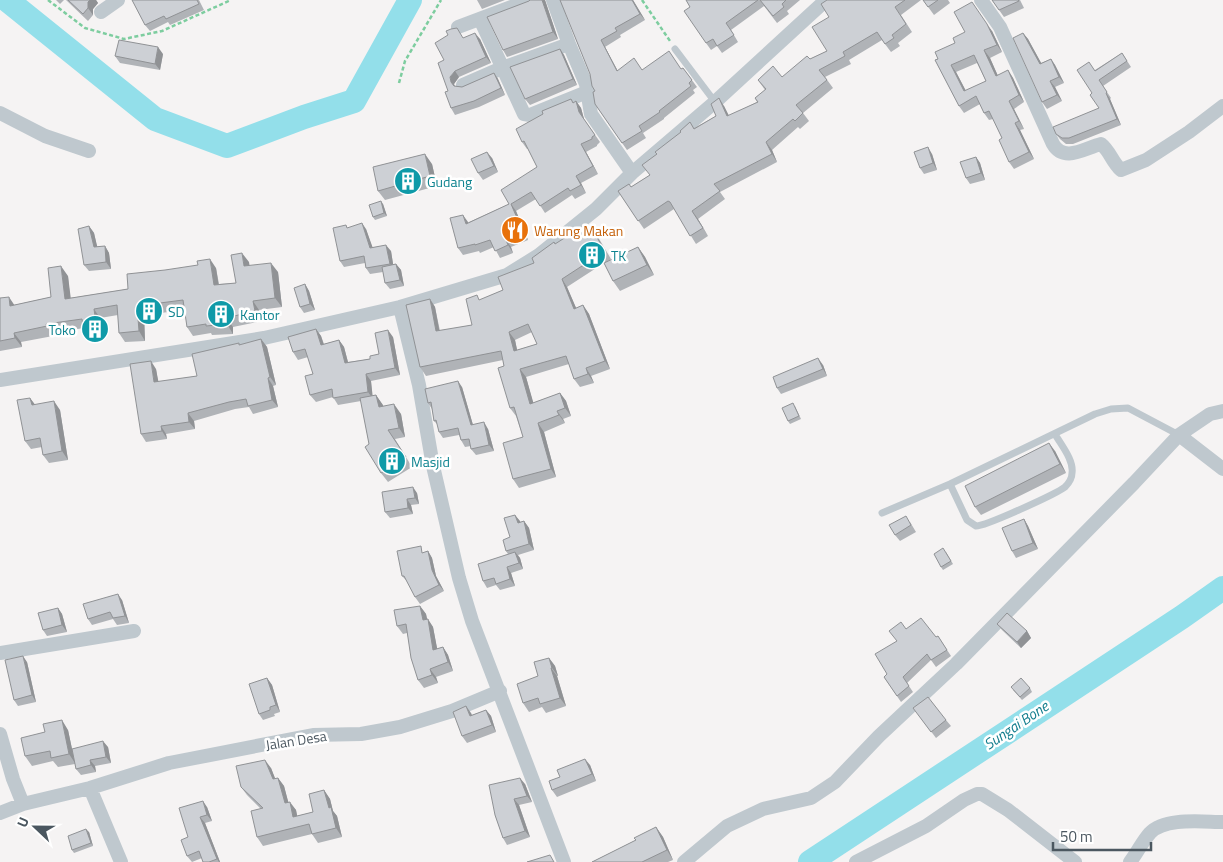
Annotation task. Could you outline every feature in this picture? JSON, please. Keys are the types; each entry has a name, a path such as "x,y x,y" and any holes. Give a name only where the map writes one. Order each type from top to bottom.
{"street":[{"path":"101,12 118,0"},
{"path":"458,27 530,0"},
{"path":"553,0 583,75 591,114 632,173"},
{"path":"0,380 264,338 400,307 507,274 539,254 596,209 632,173 715,102 826,0"},
{"path":"981,0 1000,28 1056,148 1064,153 1072,153 1101,144 1109,153 1116,166 1121,170 1126,169 1141,163 1175,141 1223,106"},
{"path":"480,19 522,111 526,115 587,92"},
{"path":"463,85 502,68 569,44"},
{"path":"0,113 46,136 89,151"},
{"path":"400,307 419,385 433,466 459,578 472,621 564,862"},
{"path":"684,862 727,826 763,809 810,798 834,782 879,736 963,657 1179,435 1210,414 1223,411"},
{"path":"1179,435 1223,469"},
{"path":"0,653 134,631"},
{"name":"Jalan Desa","path":"0,813 23,804 90,788 169,763 313,735 361,734 400,727 452,711 500,691"},
{"path":"0,734 13,779 23,804"},
{"path":"90,788 121,862"},
{"path":"856,862 926,826 964,800 977,794 982,794 1008,810 1075,862"},
{"path":"1130,862 1150,833 1159,826 1179,822 1223,822"}],"lane":[{"path":"675,49 715,102"},
{"path":"882,512 950,484 1095,414 1128,408 1179,435"},
{"path":"950,484 967,520 976,526 988,523 1064,488 1069,483 1072,466 1055,434"}],"path":[{"path":"48,0 85,28 124,39 162,32 231,0"},
{"path":"399,83 405,61 441,0"},
{"path":"642,0 675,49"}],"building":[{"path":"68,0 90,0 88,8 83,14"},
{"path":"132,0 197,0 199,4 166,19 164,16 145,25"},
{"path":"530,0 542,0 553,32 503,50 487,17"},
{"path":"560,0 632,0 640,14 615,28 617,31 601,40 617,71 634,58 642,70 669,51 681,69 683,68 692,80 689,83 691,86 660,112 639,126 642,131 622,143 595,104 593,92 595,91 590,74"},
{"path":"686,0 758,0 726,23 734,35 717,46 713,39 706,43 684,11 690,7"},
{"path":"760,0 786,0 782,4 784,7 773,16"},
{"path":"827,0 905,0 895,7 906,24 892,35 894,38 885,44 877,32 843,52 845,56 819,70 827,80 796,105 803,113 766,142 772,154 714,184 720,191 692,211 703,228 690,236 668,201 638,221 618,191 629,184 631,187 650,175 642,165 657,154 655,152 681,132 690,122 694,129 716,116 711,104 719,98 727,116 758,102 755,98 766,89 758,80 773,66 782,77 807,56 810,59 827,51 812,27 829,17 821,4"},
{"path":"923,0 938,0 928,7"},
{"path":"992,0 1018,0 1019,1 999,10"},
{"path":"972,2 987,24 997,45 984,50 996,76 1008,70 1019,95 1009,101 1019,121 1015,123 1029,152 1009,162 999,140 1002,138 989,111 984,113 976,96 959,106 935,60 938,59 935,52 955,43 953,38 965,32 954,12","holes":["974,55 986,81 964,91 951,65"]},
{"path":"457,28 463,38 475,33 486,57 455,71 450,77 451,82 454,86 462,87 494,73 501,88 474,101 451,108 445,92 448,91 438,63 444,60 435,43 448,35 446,31"},
{"path":"1023,33 1040,64 1051,59 1059,77 1050,81 1057,95 1042,102 1013,38"},
{"path":"119,40 158,47 155,64 115,56"},
{"path":"560,49 573,79 525,99 510,67"},
{"path":"1122,53 1127,61 1099,80 1107,92 1117,119 1069,138 1062,138 1056,134 1053,127 1099,108 1077,70 1089,62 1095,71"},
{"path":"571,99 573,103 576,101 579,112 595,135 592,139 581,144 593,166 576,176 581,185 570,191 568,188 540,206 531,192 511,204 523,232 506,240 508,245 495,251 490,240 458,248 450,218 463,215 466,224 509,204 501,190 537,167 516,129 543,114 542,111"},
{"path":"928,147 933,163 920,168 914,152"},
{"path":"487,152 494,166 478,173 471,159"},
{"path":"425,154 430,176 378,191 373,167"},
{"path":"976,157 981,173 966,178 960,162"},
{"path":"381,201 384,213 373,217 369,205"},
{"path":"362,223 370,248 386,245 390,264 366,268 364,256 340,261 333,228 346,225 347,228"},
{"path":"89,226 94,247 105,246 106,262 84,265 78,229"},
{"path":"582,227 586,233 592,229 605,251 562,279 574,309 583,305 605,361 586,368 588,374 574,379 566,356 520,369 530,404 560,393 565,408 557,411 559,415 538,423 551,469 513,479 503,443 523,437 514,407 510,408 498,368 504,366 501,351 420,367 406,305 430,299 436,331 472,325 466,299 477,295 479,300 503,290 498,277 534,263 532,258 554,242 555,244","holes":["528,324 537,344 514,351 509,332"]},
{"path":"638,247 647,265 613,281 604,263"},
{"path":"242,253 244,266 271,263 275,298 253,301 255,311 226,318 227,324 206,326 206,324 187,327 183,300 137,306 139,331 119,333 117,305 94,309 97,331 84,333 82,319 46,324 47,326 14,333 15,338 0,341 0,298 9,297 10,306 51,297 48,268 61,266 65,299 128,289 127,274 198,265 197,261 210,259 214,285 236,283 231,255"},
{"path":"396,264 400,280 385,283 382,267"},
{"path":"305,284 310,304 300,307 294,288"},
{"path":"316,329 321,345 339,340 345,363 370,359 370,356 379,354 375,333 388,330 395,368 366,374 368,392 333,398 332,389 310,395 305,376 313,374 305,349 293,352 288,337"},
{"path":"261,339 270,377 268,378 272,400 248,406 246,399 229,402 188,413 189,422 161,426 162,431 141,434 130,364 151,361 154,382 197,376 192,354"},
{"path":"818,358 823,369 777,388 773,377"},
{"path":"458,381 471,425 484,422 489,445 471,449 469,439 461,440 458,428 439,432 436,420 434,421 431,402 428,403 425,389"},
{"path":"376,395 379,407 394,404 399,428 388,430 406,457 381,473 365,447 369,444 360,398"},
{"path":"30,398 32,405 54,401 62,451 43,455 40,438 25,441 17,400"},
{"path":"793,403 799,416 788,421 782,408"},
{"path":"1049,443 1060,464 975,507 965,486"},
{"path":"413,487 415,498 407,499 408,508 385,512 382,492"},
{"path":"515,515 518,523 524,521 529,544 506,551 503,540 510,537 504,518"},
{"path":"906,516 911,525 895,535 889,525"},
{"path":"1024,519 1033,543 1012,551 1002,528"},
{"path":"421,546 422,553 428,551 432,570 439,585 415,597 404,576 402,576 397,551"},
{"path":"943,548 951,561 941,567 934,554"},
{"path":"515,552 519,563 507,567 510,579 496,584 494,578 483,581 478,564"},
{"path":"118,594 125,616 113,618 110,612 88,619 83,604"},
{"path":"420,606 423,620 428,619 433,650 443,647 448,662 430,669 432,675 418,680 411,658 406,624 397,626 394,610"},
{"path":"58,608 62,625 43,630 38,613"},
{"path":"1007,613 1027,631 1017,642 997,624"},
{"path":"921,618 936,637 938,636 947,650 931,660 927,654 903,677 909,686 897,696 884,677 887,674 875,654 897,641 889,631 901,622 906,629"},
{"path":"23,656 32,695 14,700 5,660"},
{"path":"549,658 560,698 540,704 538,698 523,703 517,684 538,676 534,662"},
{"path":"267,678 276,705 270,707 270,710 259,714 249,684"},
{"path":"1021,678 1030,688 1020,697 1011,687"},
{"path":"928,697 946,720 931,732 913,708"},
{"path":"466,706 470,716 486,710 492,725 462,736 453,712"},
{"path":"62,720 69,754 51,758 50,751 25,756 21,738 45,732 43,724"},
{"path":"103,741 106,757 90,760 91,765 76,769 72,749"},
{"path":"585,759 592,774 552,790 549,781 560,777 557,770"},
{"path":"265,760 273,779 278,778 285,803 290,802 293,817 313,812 309,794 324,790 329,808 331,807 336,828 312,834 309,824 257,837 251,811 263,808 241,787 236,766"},
{"path":"520,778 527,796 514,799 525,831 503,838 495,815 489,785"},
{"path":"203,801 207,815 200,817 217,859 209,862 203,862 199,851 187,856 181,840 188,837 179,808"},
{"path":"656,827 667,850 642,862 592,862 636,840 634,838"},
{"path":"86,829 91,843 72,850 68,836"},
{"path":"550,855 554,862 527,862"}],"waterway":[{"path":"7,0 155,119 227,146 304,117 354,101 410,0"},
{"name":"Sungai Bone","path":"810,862 1223,588"}],"place":[{"name":"Gudang","path":"408,181"},
{"name":"Warung Makan","path":"515,230"},
{"name":"TK","path":"592,255"},
{"name":"SD","path":"149,311"},
{"name":"Kantor","path":"221,314"},
{"name":"Toko","path":"95,329"},
{"name":"Masjid","path":"392,461"}]}
